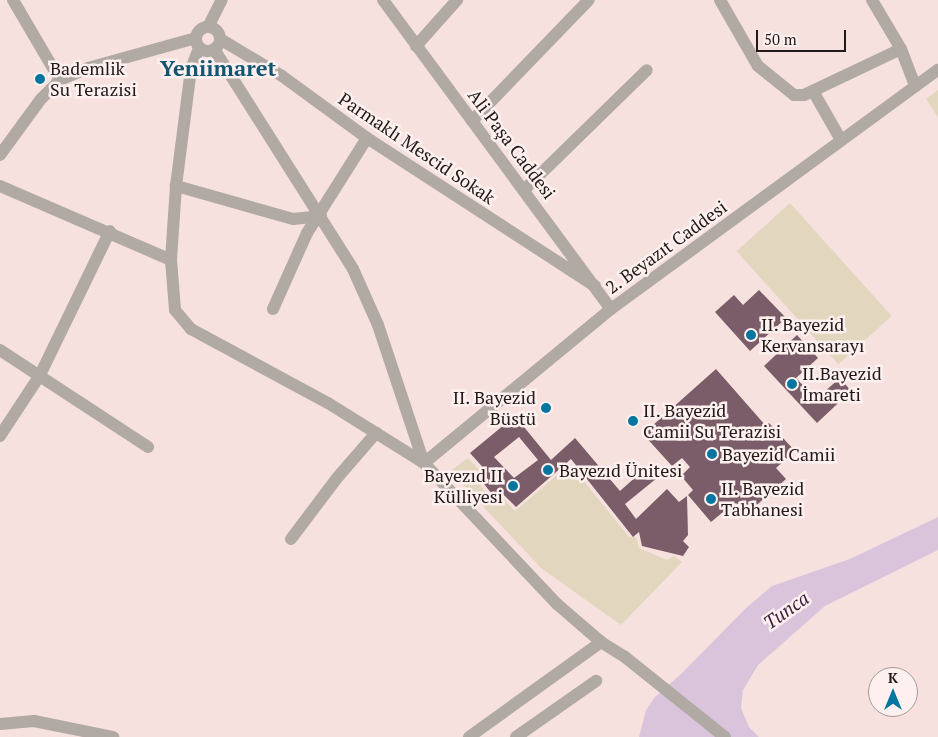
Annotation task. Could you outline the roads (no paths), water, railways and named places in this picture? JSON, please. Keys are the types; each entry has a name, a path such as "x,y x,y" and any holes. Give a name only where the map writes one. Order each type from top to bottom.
{"street":[{"path":"13,0 60,80"},
{"path":"208,27 222,0"},
{"name":"Ali Paşa Caddesi","path":"383,0 524,189 611,310"},
{"path":"416,46 457,0"},
{"path":"472,121 588,0"},
{"path":"720,0 758,66 794,95 813,91 901,49"},
{"path":"872,0 901,49 915,86"},
{"path":"424,463 366,296 321,216 217,44 218,32 208,27 201,29 191,69 176,186 171,260 173,303 184,324 328,403 424,463 557,604 601,642 624,657 724,737"},
{"path":"2,146 60,80 88,68 197,43"},
{"path":"197,43 207,51 217,44"},
{"name":"Parmaklı Mescid Sokak","path":"217,44 282,76 367,138 595,286"},
{"path":"524,189 647,70"},
{"name":"2. Beyazıt Caddesi","path":"424,463 611,310 938,70"},
{"path":"813,91 841,140"},
{"path":"273,309 307,233 321,216 367,138"},
{"path":"0,186 110,231 171,260"},
{"path":"176,186 293,219 308,220 321,216"},
{"path":"0,436 40,376 110,231"},
{"path":"0,350 148,447"},
{"path":"291,538 337,478 376,433"},
{"path":"469,737 601,642"},
{"path":"516,737 596,682"},
{"path":"0,724 34,721 113,737"}],"water":[{"name":"Tunca","path":"938,517 938,550 825,606 758,665 743,690 741,708 749,727 759,737 639,737 646,710 655,697 682,673 746,608 772,586 850,559"}],"place":[{"name":"Bademlik Su Terazisi","path":"40,79"},
{"name":"II. Bayezid Kervansarayı","path":"751,335"},
{"name":"II.Bayezid İmareti","path":"792,384"},
{"name":"II. Bayezid Büstü","path":"546,408"},
{"name":"II. Bayezid Camii Su Terazisi","path":"633,421"},
{"name":"Bayezid Camii","path":"712,454"},
{"name":"Bayezıd Ünitesi","path":"548,470"},
{"name":"Bayezıd II Külliyesi","path":"513,486"},
{"name":"II. Bayezid Tabhanesi","path":"711,499"}],"district":[{"name":"Yeniimaret","path":"218,68"}]}
